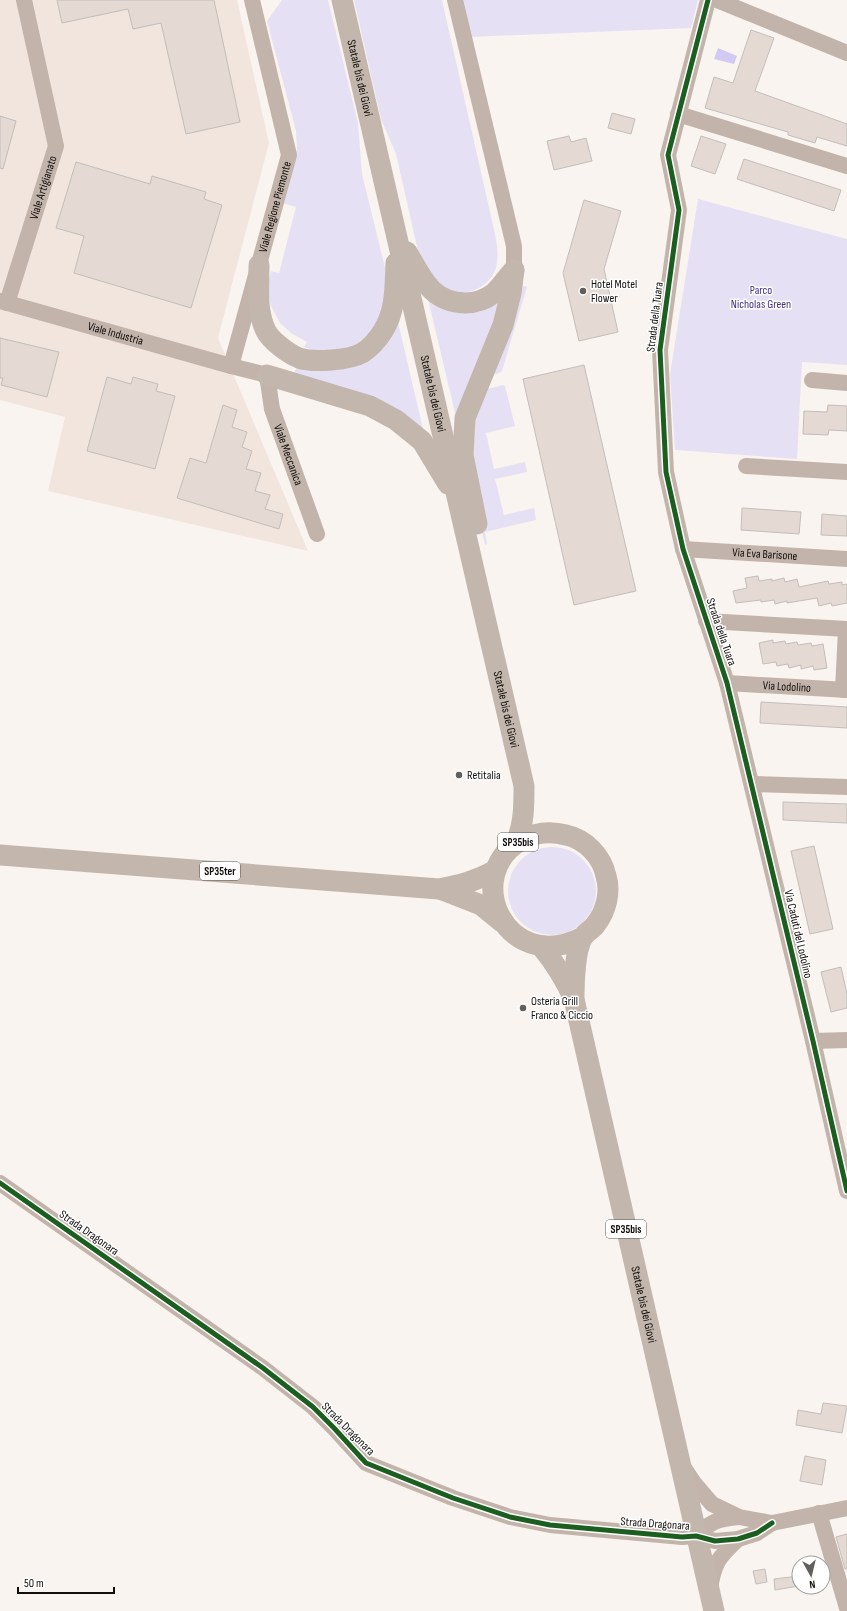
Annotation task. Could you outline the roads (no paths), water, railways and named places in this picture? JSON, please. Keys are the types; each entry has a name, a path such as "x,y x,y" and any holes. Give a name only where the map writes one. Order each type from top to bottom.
{"main road":[{"name":"Statale bis dei Giovi","path":"342,0 398,236 524,786 534,809 543,822 556,832"},
{"path":"398,236 420,275 433,292 443,300 456,303 466,303 483,300 494,293 514,270"},
{"path":"267,375 283,364 299,358 322,360 342,359 361,354 375,342 384,331 392,314 395,295 398,236"},
{"path":"259,265 258,302 260,316 267,332 279,346 299,358"},
{"path":"487,627 487,573 463,455 465,418 503,324 514,270"},
{"path":"267,375 370,406 396,420 422,442 457,498"},
{"name":"Statale bis dei Giovi","path":"516,843 522,829 525,813 524,786"},
{"name":"Statale bis dei Giovi","path":"542,832 556,832 573,836 588,846 599,859 606,875 608,893 604,910 596,926 570,944 555,947 541,946 526,942 514,934 504,923 495,907 492,889 496,870 504,855 516,843 528,836 542,832"},
{"name":"SP35ter","path":"0,854 439,889 459,886 478,880 496,870"},
{"name":"SP35ter","path":"439,889 481,905 504,923"},
{"name":"Statale bis dei Giovi","path":"574,999 575,970 582,937"},
{"name":"Statale bis dei Giovi","path":"541,946 553,960 563,976 574,999 678,1459 712,1602"}],"street":[{"name":"Viale Artigianato","path":"3,302 56,146 24,0"},
{"name":"Viale Regione Piemonte","path":"231,366 289,155 252,0"},
{"path":"455,0 514,246 514,270"},
{"name":"Strada della Tuara","path":"708,0 668,155 679,210 660,350 666,472 683,549 727,683"},
{"path":"717,0 847,54"},
{"path":"678,114 847,166"},
{"name":"Viale Industria","path":"3,302 267,375"},
{"name":"Viale Meccanica","path":"267,375 272,409 317,534"},
{"path":"812,380 847,383"},
{"path":"746,466 847,472"},
{"name":"Via Eva Barisone","path":"683,549 847,559"},
{"path":"706,621 847,629 845,690"},
{"name":"Via Lodolino","path":"727,683 845,690"},
{"name":"Via Caduti del Lodolino","path":"727,683 813,1041 847,1190"},
{"path":"752,784 847,787"},
{"path":"813,1041 847,1040"},
{"name":"Strada Dragonara","path":"0,1183 263,1368 313,1407 366,1463 453,1498 516,1518 550,1525 674,1536 696,1536 715,1541 738,1539"},
{"path":"678,1459 694,1484 712,1504 739,1517 772,1523"},
{"path":"712,1602 712,1575 720,1556 738,1539 757,1533 772,1523 847,1508"},
{"path":"819,1513 847,1608"},
{"path":"696,1536 708,1525 722,1519 739,1517"}],"place":[{"name":"Hotel Motel Flower","path":"583,291"},
{"name":"Retitalia","path":"459,775"},
{"name":"Osteria Grill Franco & Ciccio","path":"523,1008"}],"park label":[{"name":"Parco Nicholas Green","path":"761,297"}]}
